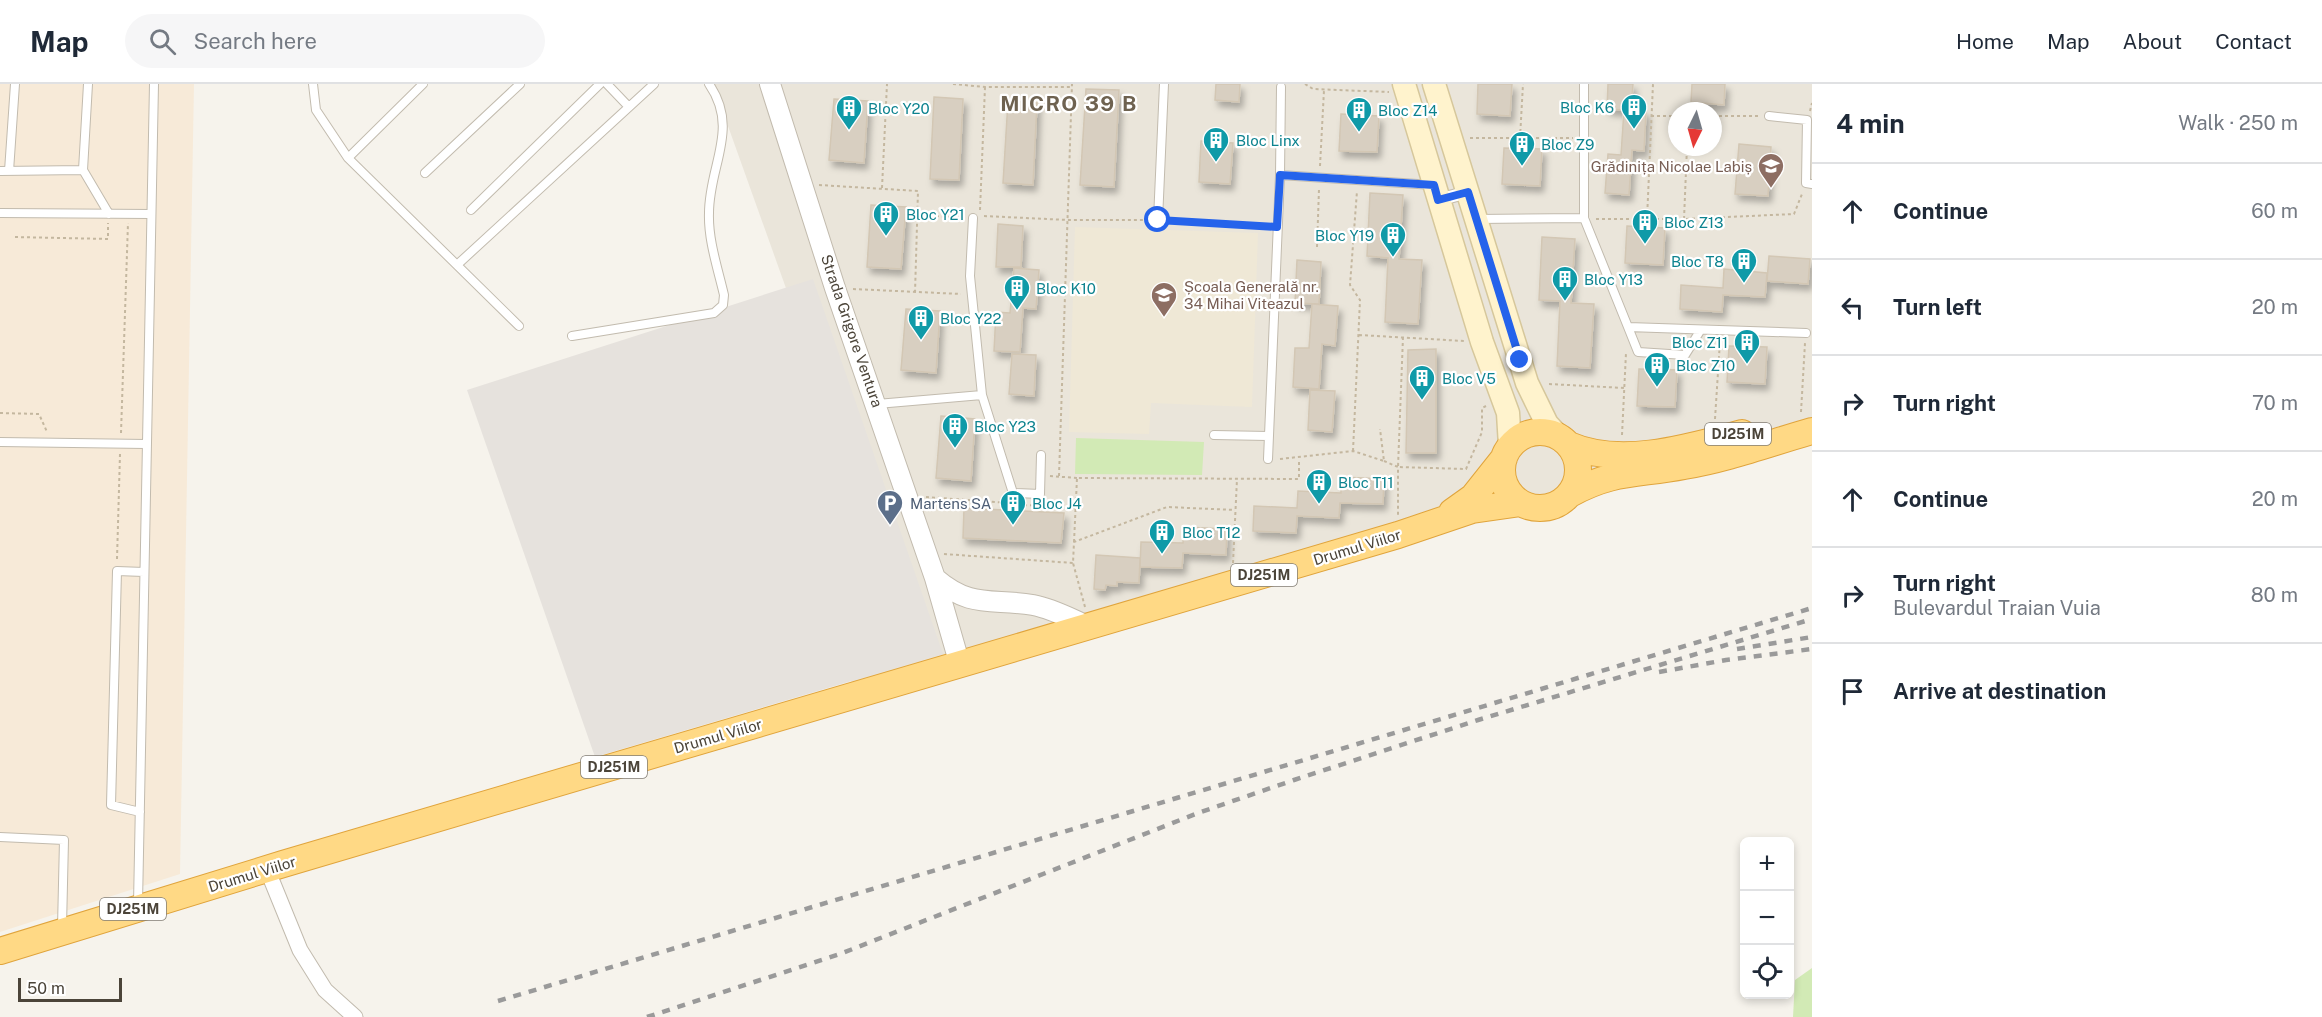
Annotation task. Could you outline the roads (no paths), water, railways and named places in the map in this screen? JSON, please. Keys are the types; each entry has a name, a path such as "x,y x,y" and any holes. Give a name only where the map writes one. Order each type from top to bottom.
{"highway":[{"name":"DJ251M","path":"1507,452 1521,437 1533,433 1546,433 1583,452 1621,454 1662,452 1808,421"},
{"name":"DJ251M","path":"1521,503 1534,508 1547,507 1560,503 1570,494 1593,481 1616,474 1684,466 1808,421"},
{"path":"1564,441 1576,457 1578,470 1576,483 1570,494"},
{"path":"1507,452 1502,471 1504,484 1511,495 1521,503"},
{"name":"Drumul Viilor","path":"1437,522 1473,497 1507,452"},
{"name":"Drumul Viilor","path":"0,951 267,869 1090,627 1486,507 1521,503"}],"main road":[{"path":"1434,84 1527,383 1542,414 1564,441"},
{"path":"1406,88 1482,342 1503,397 1511,430 1507,452"}],"street":[{"name":"Strada Grigore Ventura","path":"770,84 835,288 877,404 935,578 960,665"},
{"path":"1436,193 1468,192"},
{"path":"935,578 965,598 1052,609 1090,627"},
{"path":"267,869 300,950 326,990 356,1017"}],"lane":[{"path":"15,84 4,171 83,170"},
{"path":"88,84 83,170 109,214"},
{"path":"138,908 154,84"},
{"path":"313,84 316,110 348,158 519,326"},
{"path":"348,158 423,84"},
{"path":"425,173 519,84"},
{"path":"471,210 600,84"},
{"path":"607,84 629,106"},
{"path":"458,264 654,84"},
{"path":"572,336 714,313 723,306 724,295 708,214 724,130 723,110 710,84"},
{"path":"1158,220 1164,84"},
{"path":"1584,84 1584,218 1638,352 1685,355 1701,331"},
{"path":"1268,459 1280,175 1281,87"},
{"path":"1768,116 1807,120 1809,183"},
{"path":"1280,175 1358,179 1436,193"},
{"path":"0,213 151,214"},
{"path":"973,218 970,276 982,395 1013,493 1040,494 1041,455"},
{"path":"1476,219 1584,218"},
{"path":"1628,327 1720,332 1806,333"},
{"path":"877,404 982,395"},
{"path":"1214,435 1268,436"},
{"path":"0,442 146,444"},
{"path":"140,812 111,805 117,572 144,572"},
{"path":"0,837 64,840 62,931"}],"railway":[{"path":"498,1001 1812,608"},
{"path":"647,1017 840,954 1198,813 1294,780 1478,720 1812,619"},
{"path":"1737,649 1812,637"},
{"path":"1659,672 1726,660 1812,649"}],"place":[{"name":"Bloc K6","path":"1634,130"},
{"name":"Bloc Y20","path":"849,131"},
{"name":"Bloc Z14","path":"1359,133"},
{"name":"Bloc Linx","path":"1216,163"},
{"name":"Bloc Z9","path":"1522,167"},
{"name":"Grădinița Nicolae Labiș","path":"1771,189"},
{"name":"Bloc Y21","path":"886,237"},
{"name":"Bloc Z13","path":"1645,245"},
{"name":"Bloc Y19","path":"1393,258"},
{"name":"Bloc T8","path":"1744,284"},
{"name":"Bloc Y13","path":"1565,302"},
{"name":"Bloc K10","path":"1017,311"},
{"name":"Școala Generală nr. 34 Mihai Viteazul","path":"1164,318"},
{"name":"Bloc Y22","path":"921,341"},
{"name":"Bloc Z11","path":"1747,365"},
{"name":"Bloc Z10","path":"1657,388"},
{"name":"Bloc V5","path":"1422,401"},
{"name":"Bloc Y23","path":"955,449"},
{"name":"Bloc T11","path":"1319,505"},
{"name":"Martens SA","path":"890,526"},
{"name":"Bloc J4","path":"1013,526"},
{"name":"Bloc T12","path":"1162,555"}],"district":[{"name":"MICRO 39 B","path":"1069,103"}]}
